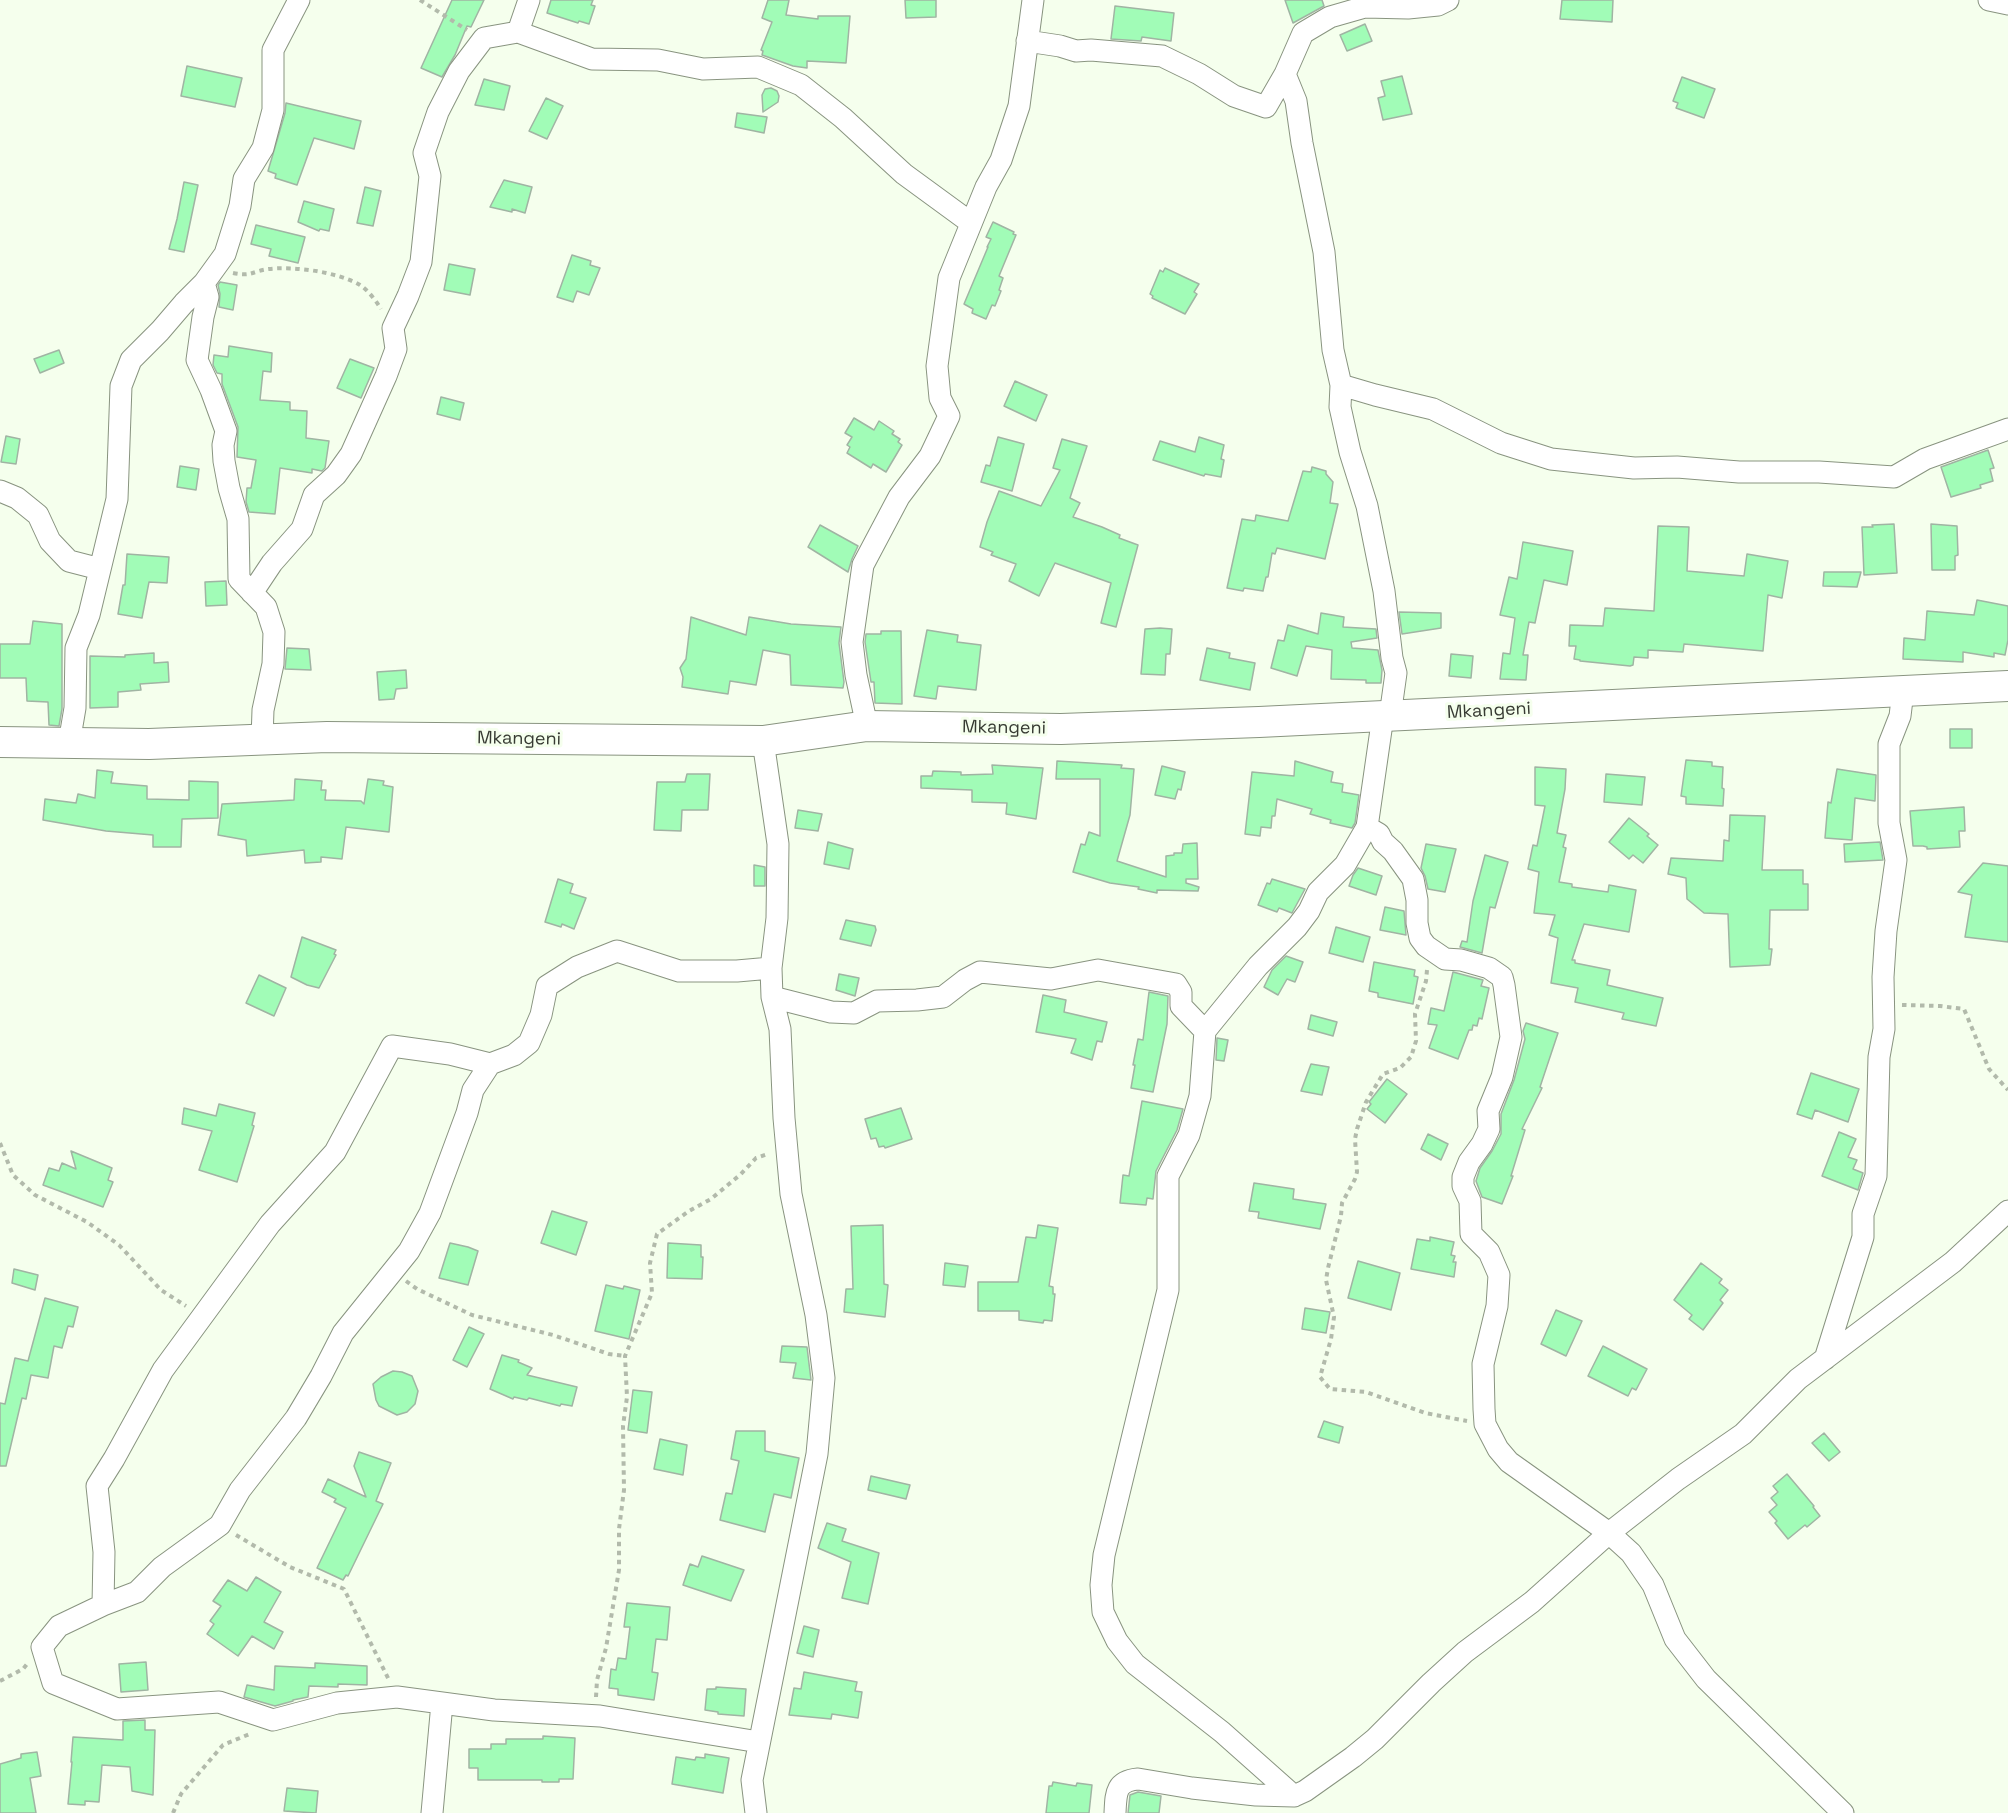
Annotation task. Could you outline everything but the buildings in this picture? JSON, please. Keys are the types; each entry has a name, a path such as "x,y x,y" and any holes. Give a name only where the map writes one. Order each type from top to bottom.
{"street":[{"path":"69,743 75,708 76,648 89,615 117,499 121,386 130,360 160,331 209,276 225,254 240,206 244,179 263,148 270,120 273,101 273,50 299,0"},
{"path":"519,32 529,0"},
{"path":"867,726 856,675 852,642 863,565 900,497 930,456 949,416 940,398 937,366 949,278 971,223 1001,160 1019,106 1033,0"},
{"path":"1027,41 1076,51 1091,50 1162,56 1199,74 1234,96 1266,107 1285,74 1303,33 1330,17 1365,7 1408,8 1438,5 1448,0"},
{"path":"1989,0 2008,4"},
{"path":"252,593 272,563 302,530 314,495 336,475 351,454 386,376 396,349 393,328 421,262 430,176 424,153 438,112 459,71 484,38 519,32 592,58 658,60 703,69 758,67 801,85 843,118 904,174 971,223"},
{"path":"1285,74 1296,101 1324,252 1333,350 1341,385 1340,407 1350,452 1367,506 1384,591 1396,673 1367,827 1345,866 1318,892 1309,911 1297,927 1258,966 1205,1031 1200,1096 1189,1135 1168,1176 1168,1290 1104,1555 1101,1585 1103,1611 1117,1641 1135,1664 1222,1732 1294,1796"},
{"path":"209,276 208,297 197,360 226,431 223,446 224,461 238,519 239,579 266,607 274,632 273,664 263,710 262,740"},
{"path":"1341,385 1433,409 1501,443 1551,459 1635,468 1677,466 1739,472 1818,472 1894,477 1925,459 2008,429"},
{"path":"0,491 17,498 38,515 50,541 69,561 100,569"},
{"name":"Mkangeni","path":"0,742 149,744 327,737 763,741 867,726 1061,729 1387,716 2008,686"},
{"path":"1825,1359 1863,1237 1863,1214 1876,1176 1879,1057 1884,1029 1885,1004 1883,977 1886,931 1896,860 1889,824 1889,744 1900,716 1903,691"},
{"path":"756,1813 752,1780 817,1454 824,1378 816,1315 791,1194 784,1118 780,1029 772,997 771,968 777,918 778,844 763,741"},
{"path":"1367,827 1379,834 1413,879 1417,900 1419,938 1426,946 1445,959 1461,960 1489,968 1502,977 1511,1037 1502,1077 1488,1111 1489,1129 1469,1162 1463,1177 1463,1186 1470,1201 1471,1234 1489,1252 1499,1275 1497,1306 1484,1364 1485,1424 1498,1449 1509,1462 1609,1533 1631,1553 1653,1585 1675,1640 1706,1680 1843,1813"},
{"path":"103,1605 104,1552 97,1486 163,1370 190,1335 201,1316 270,1224 335,1152 392,1046 450,1054 490,1064 514,1055 529,1043 541,1015 547,986 577,967 617,951 679,971 737,971 771,968"},
{"path":"772,997 831,1012 854,1013 878,1001 917,1000 943,996 980,972 1051,979 1098,970 1176,984 1181,992 1181,1006 1205,1031"},
{"path":"490,1064 473,1090 467,1113 430,1213 409,1251 343,1333 296,1418 240,1490 220,1525 162,1567 137,1592 59,1626 42,1647 53,1683 117,1710 219,1702 273,1720 337,1703 397,1697 494,1710 595,1716 759,1742"},
{"path":"1115,1813 1116,1792 1122,1784 1129,1780 1138,1779 1256,1795 1294,1796 1305,1791 1368,1745 1465,1652 1532,1602 1609,1533 1678,1479 1743,1434 1798,1379 1953,1262 2008,1211"},
{"path":"432,1813 442,1703"}],"path":[{"path":"420,0 484,38"},
{"path":"209,276 234,274 249,276 267,269 299,269 342,278 361,286 375,299 393,328"},
{"path":"1426,946 1429,958 1426,981 1415,1014 1416,1041 1411,1057 1400,1068 1383,1074 1366,1102 1357,1129 1356,1179 1342,1203 1326,1280 1334,1317 1332,1339 1320,1377 1330,1389 1366,1392 1425,1413 1485,1424"},
{"path":"1885,1004 1964,1009 1989,1069 2008,1090"},
{"path":"0,1143 14,1175 35,1195 95,1228 119,1245 161,1290 201,1316"},
{"path":"595,1716 597,1680 606,1648 619,1570 619,1529 624,1490 623,1426 627,1397 625,1356 652,1293 650,1263 657,1234 689,1211 711,1199 756,1158 787,1150"},
{"path":"393,1272 417,1289 472,1315 553,1335 609,1354 625,1356"},
{"path":"220,1525 290,1567 344,1589 397,1697"},
{"path":"0,1681 22,1669 42,1647"},
{"path":"173,1813 181,1794 223,1745 273,1720"}]}
